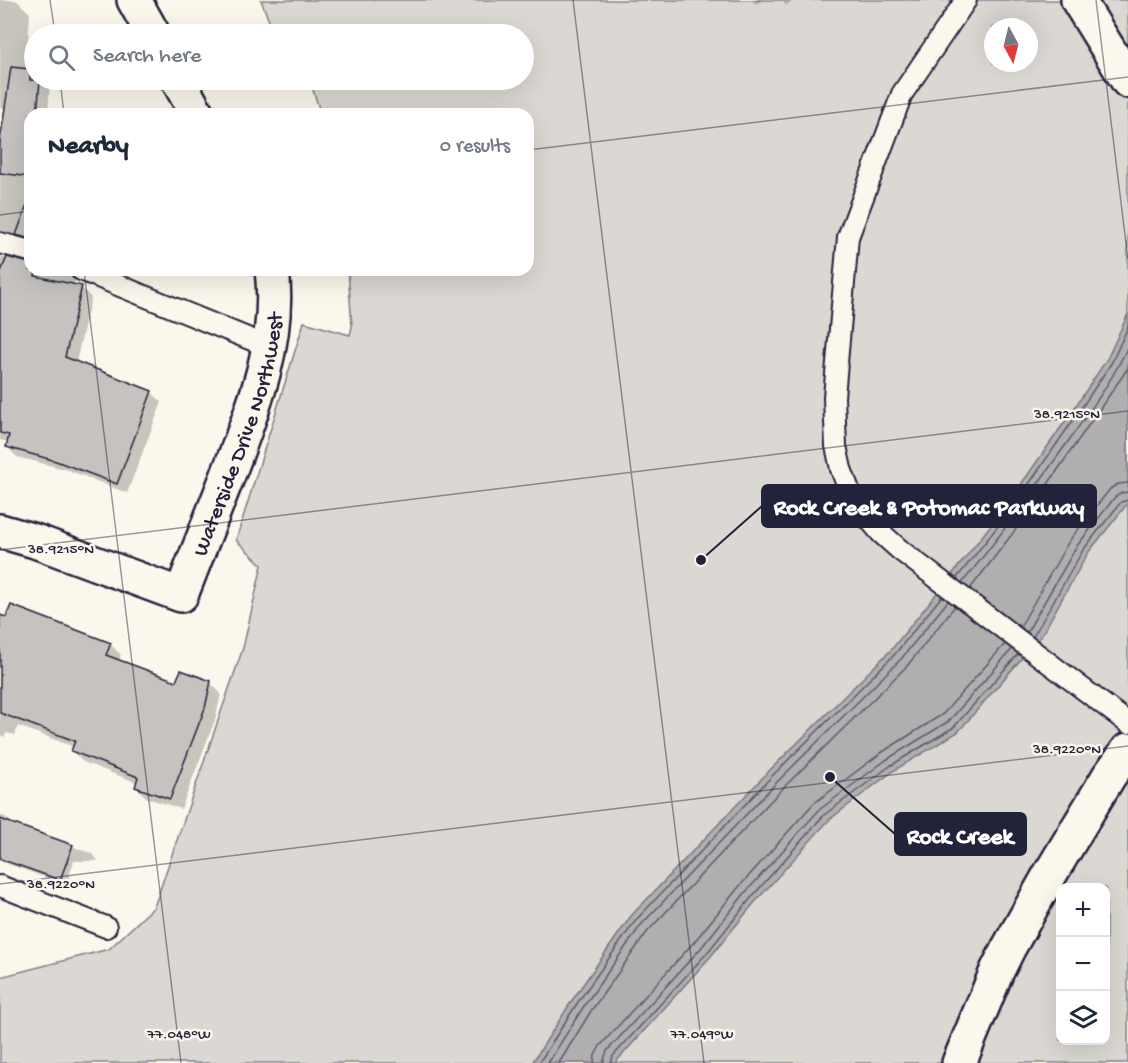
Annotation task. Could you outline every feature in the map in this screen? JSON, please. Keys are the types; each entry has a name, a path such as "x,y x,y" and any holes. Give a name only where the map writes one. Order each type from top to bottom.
{"street":[{"path":"134,0 147,24"},
{"path":"1078,0 1128,81"},
{"path":"184,90 194,108"},
{"name":"Waterside Drive Northwest","path":"0,531 181,595 247,424 269,347 275,306 272,276"},
{"path":"959,1063 1008,949 1048,876 1109,776 1128,750"}],"lane":[{"path":"966,0 902,94 848,237 834,397 836,446 841,469 849,490 862,511 900,550 1128,723"},
{"path":"0,243 24,249"},
{"path":"96,276 269,347"},
{"path":"0,886 106,927"}],"shaded area":[{"path":"261,0 1128,0 1128,1063 0,1063 0,977 109,949 154,907 243,648 262,565 236,540 304,322 350,335 352,327 348,276 534,276 534,108 319,108 313,90 534,90 534,24 270,24"}],"water":[{"path":"1128,314 1128,503 1088,553 1041,636 958,732 893,771 829,820 615,1063 532,1063 631,916 768,772 891,650 954,572 1008,503 1071,413 1107,359"}],"building":[{"path":"11,67 24,68 24,90 39,90 38,108 24,108 24,176 0,173 0,142"},
{"path":"24,214 24,237 16,235"},
{"path":"7,257 24,261 24,276 35,276 82,286 65,357 152,391 117,484 56,461 6,447 9,435 0,433 0,274"},
{"path":"11,605 111,643 106,655 176,681 181,670 211,681 205,708 170,799 135,787 138,777 71,751 75,741 0,713 0,615 6,617"},
{"path":"0,819 73,845 60,880 0,859"}],"place":[{"name":"Rock Creek & Potomac Parkway","path":"701,560"},
{"name":"Rock Creek","path":"830,777"}]}
